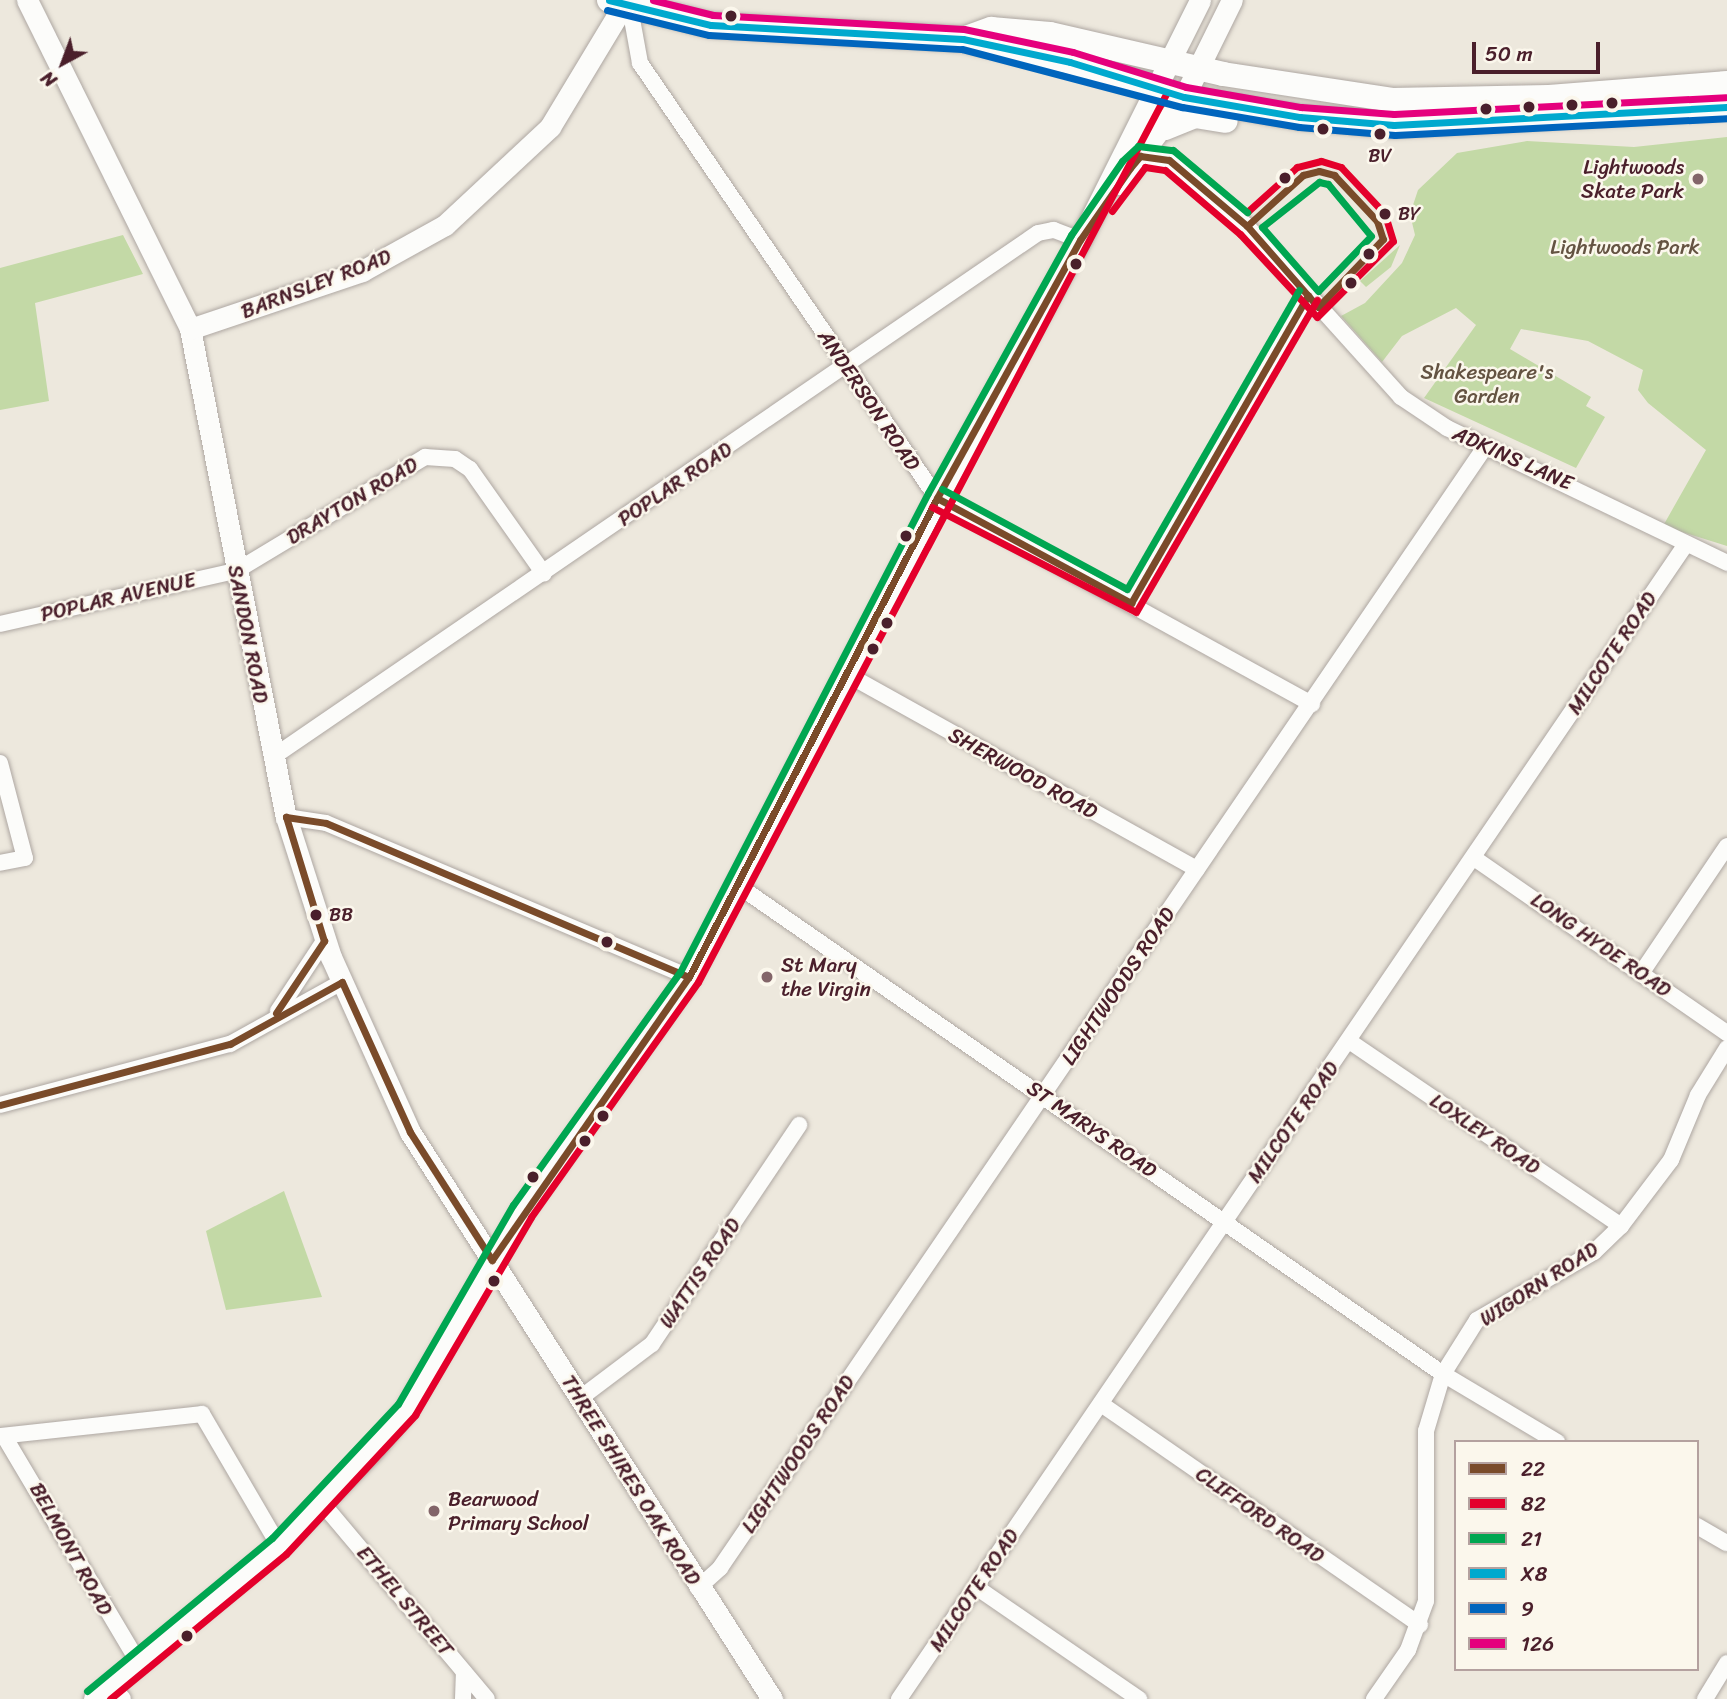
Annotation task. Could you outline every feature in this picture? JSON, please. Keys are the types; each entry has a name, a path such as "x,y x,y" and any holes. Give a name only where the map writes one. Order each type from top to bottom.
{"highway":[{"path":"621,5 711,25 963,39 1157,89 1191,83 1392,100 1549,97 1727,83"},
{"path":"963,39 991,29 1050,34 1169,61 1191,83 1300,117"},
{"path":"1165,128 1195,116 1239,123 1300,117 1394,125 1727,107"}],"main road":[{"name":"SANDON ROAD","path":"27,0 190,329 286,817 324,941 410,1132 492,1260"},
{"path":"94,1699 117,1692 138,1662 279,1546 323,1503 406,1410 492,1260 689,977 740,887 850,676 937,498 1080,240 1200,0"},
{"path":"1080,240 1140,156 1165,128 1191,83 1232,0"},
{"name":"BARNSLEY ROAD","path":"190,329 362,271 445,225 550,127 621,5"},
{"name":"THREE SHIRES OAK ROAD","path":"492,1260 698,1588 772,1699"}],"street":[{"name":"ANDERSON ROAD","path":"621,5 640,63 937,498 1312,704"},
{"name":"ADKINS LANE","path":"1140,156 1169,160 1236,218 1401,397 1485,447 1727,563"},
{"name":"POPLAR ROAD","path":"273,757 846,368 1038,233 1054,230 1080,240"},
{"path":"1131,603 1308,295"},
{"name":"LIGHTWOODS ROAD","path":"698,1588 720,1568 1485,447"},
{"name":"DRAYTON ROAD","path":"236,571 425,457 440,456 470,468 544,574"},
{"name":"MILCOTE ROAD","path":"899,1699 1686,544"},
{"name":"POPLAR AVENUE","path":"0,624 236,571"},
{"name":"SHERWOOD ROAD","path":"850,676 1197,869"},
{"path":"0,763 25,858 0,863"},
{"path":"286,817 326,823 689,977"},
{"path":"1642,972 1727,846"},
{"name":"LONG HYDE ROAD","path":"1474,858 1727,1033"},
{"name":"ST MARYS ROAD","path":"740,887 1044,1094 1443,1374 1554,1440"},
{"path":"276,1013 324,941"},
{"path":"0,1105 177,1062 230,1044 276,1013 342,982"},
{"name":"LOXLEY ROAD","path":"1349,1041 1621,1226"},
{"name":"WIGORN ROAD","path":"1374,1699 1420,1625 1430,1559 1426,1431 1443,1374 1477,1320 1594,1252 1621,1226 1671,1160 1698,1095 1727,1048"},
{"name":"WATTIS ROAD","path":"579,1399 659,1335 799,1125"},
{"name":"CLIFFORD ROAD","path":"1101,1404 1420,1625"},
{"path":"2,1436 202,1415 279,1546"},
{"name":"BELMONT ROAD","path":"2,1436 138,1662"},
{"name":"ETHEL STREET","path":"323,1503 487,1699"},
{"path":"1699,1527 1727,1543"},
{"path":"976,1587 1139,1699"},
{"path":"1705,1699 1727,1663"},
{"path":"463,1699 464,1672"}],"green space":[{"name":"Lightwoods Park","path":"1727,137 1727,546 1663,526 1706,450 1648,403 1638,390 1643,370 1588,341 1521,329 1510,349 1591,397 1586,406 1605,417 1576,468 1424,398 1476,325 1456,308 1402,336 1382,362 1341,316 1365,303 1402,263 1415,235 1410,214 1418,190 1457,153 1527,141 1634,147"},
{"path":"123,235 143,274 35,303 49,401 0,410 0,268"},
{"path":"1400,245 1391,267 1366,287 1360,281"},
{"path":"284,1191 322,1297 226,1310 206,1231"}],"transit line":[{"name":"X8","path":"609,0 711,25 963,39 1070,62 1184,97 1300,117 1394,125 1727,107"},
{"name":"126","path":"653,0 713,15 964,29 1073,52 1186,87 1301,107 1394,114 1726,97"},
{"name":"9","path":"607,10 709,35 962,49 1182,107 1299,127 1395,135 1727,118"},
{"name":"82","path":"110,1699 286,1554 415,1415 531,1217 698,982 1166,94"},
{"name":"21","path":"87,1691 272,1538 398,1404 513,1205 680,972 928,493 1071,235 1122,161 1138,146 1173,150 1247,212"},
{"name":"22","path":"0,1105 230,1044 342,982 410,1132 492,1260 689,977 937,498 1080,240 1130,168 1140,156 1169,160 1247,226"},
{"name":"82","path":"1112,211 1145,167 1165,170 1240,234 1317,317 1393,241 1385,214 1341,167 1321,161 1297,167 1247,212"},
{"name":"22","path":"1319,171 1334,175 1377,221 1383,239 1318,307 1247,226 1303,175 1319,171"},
{"name":"21","path":"1319,182 1328,184 1371,236 1318,291 1262,227 1319,182"},
{"name":"21","path":"942,489 1127,589 1299,290"},
{"name":"22","path":"937,498 1131,603 1308,295"},
{"name":"82","path":"932,507 1136,612 1317,300"},
{"name":"22","path":"276,1013 324,941 286,817 326,823 689,977"}],"place":[{"name":"BV","path":"1380,134"},
{"name":"Lightwoods Skate Park","path":"1698,179"},
{"name":"BY","path":"1385,214"},
{"name":"BB","path":"316,915"},
{"name":"St Mary the Virgin","path":"767,977"},
{"name":"Bearwood Primary School","path":"434,1511"}],"park label":[{"name":"Shakespeare's Garden","path":"1487,384"}]}
